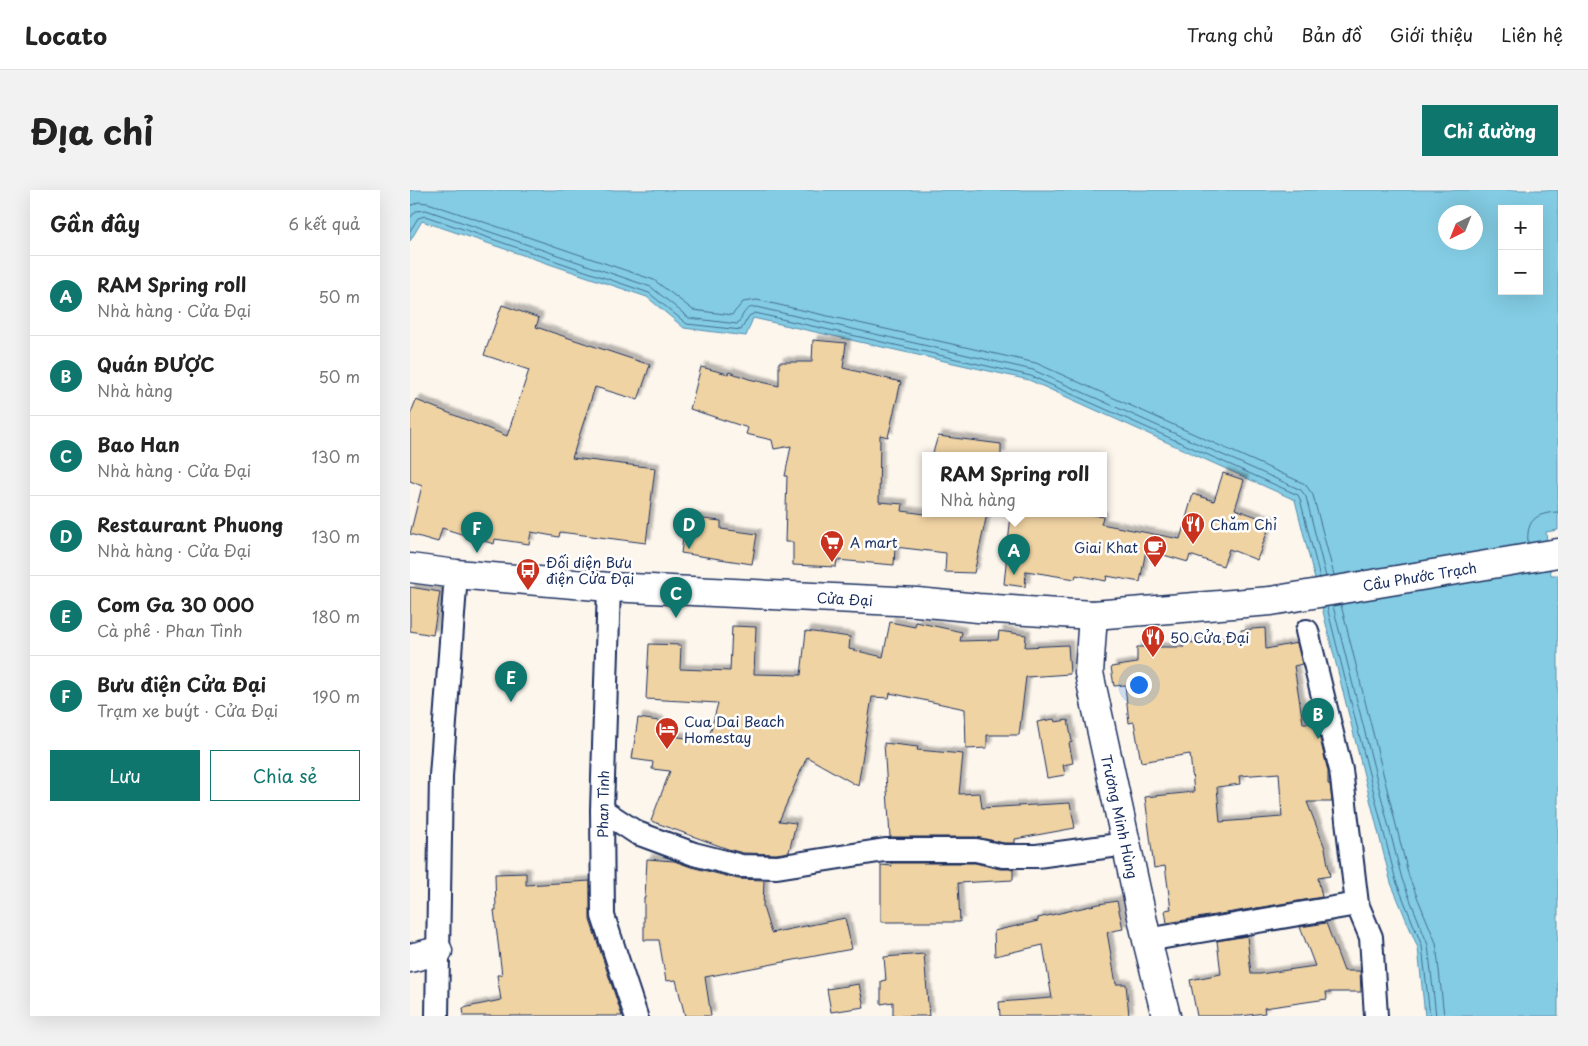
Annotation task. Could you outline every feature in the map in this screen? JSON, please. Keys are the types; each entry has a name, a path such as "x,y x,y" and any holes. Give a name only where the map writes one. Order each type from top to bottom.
{"street":[{"name":"Cầu Phước Trạch","path":"1280,599 1558,552"},
{"name":"Cửa Đại","path":"410,568 456,574 609,587 917,602 1093,615 1280,599"},
{"path":"437,1016 441,776 456,574"},
{"name":"Phan Tình","path":"609,587 602,810 603,916 636,1016"},
{"name":"Trương Minh Hùng","path":"1093,615 1089,673 1147,940 1166,1016"},
{"path":"1307,631 1341,770 1357,904 1371,937 1376,1016"},
{"path":"602,810 637,833 694,854 741,866 777,867 885,850 976,850 1003,856 1037,856 1126,844"},
{"path":"1147,940 1357,904"},
{"path":"410,958 438,951"}],"water":[{"path":"410,190 1558,190 1558,530 1546,532 1551,575 1558,575 1558,1016 1425,1016 1418,948 1391,883 1295,500 1029,380 753,318 746,336 684,328 647,297 422,221 410,241"}],"building":[{"path":"502,305 539,318 536,327 650,365 638,400 595,387 572,458 655,468 646,543 560,532 559,537 531,532 529,544 495,539 494,544 442,528 438,542 410,534 422,486 410,481 410,415 416,400 507,436 529,370 484,355"},
{"path":"813,340 846,343 843,368 901,382 888,437 880,435 879,502 903,504 902,511 922,514 922,517 986,517 974,573 945,572 946,553 895,547 894,565 837,560 836,567 793,565 793,542 785,542 787,476 785,476 791,446 774,449 772,440 746,434 748,428 690,409 701,367 728,374 729,372 779,386 779,362 812,362"},
{"path":"938,436 1001,444 1001,452 933,452"},
{"path":"1223,473 1244,480 1235,509 1271,522 1257,560 1229,549 1223,566 1190,555 1188,562 1146,550 1140,582 1107,576 1106,581 1076,575 1075,579 1026,571 1025,587 1004,584 1011,517 1103,517 1101,524 1180,539 1193,494 1214,501"},
{"path":"686,517 721,521 721,529 757,534 752,564 681,553"},
{"path":"410,587 440,592 433,635 410,631"},
{"path":"890,622 915,627 916,622 962,632 960,641 998,640 999,631 1026,635 1025,647 1068,645 1070,674 1026,677 1019,735 987,735 987,748 966,749 965,709 890,693 889,698 872,697 858,786 807,757 779,821 796,823 789,852 776,854 743,853 651,821 670,771 652,769 653,762 632,759 638,718 659,721 657,734 708,741 718,703 646,699 649,644 681,645 680,669 730,671 732,626 756,627 754,674 801,675 806,631 850,637 849,649 883,657"},
{"path":"1265,628 1266,649 1297,643 1302,664 1294,666 1303,723 1316,723 1328,771 1328,784 1330,784 1332,802 1307,802 1325,848 1330,876 1318,878 1322,897 1167,923 1165,910 1171,909 1165,866 1154,868 1145,797 1194,792 1190,754 1141,762 1134,722 1129,723 1125,685 1114,686 1111,667 1137,663 1137,647 1184,647 1184,643 1242,641 1241,630","holes":["1279,773 1282,817 1220,822 1217,787 1240,784 1239,776"]},
{"path":"1054,719 1055,722 1068,720 1072,742 1069,743 1073,763 1063,765 1065,775 1047,778 1037,722"},
{"path":"884,743 918,747 917,750 963,754 959,794 980,793 982,808 1070,803 1075,828 1015,839 1015,843 1004,843 976,837 890,837"},
{"path":"647,859 674,861 738,879 764,880 763,907 771,933 845,918 852,949 705,977 711,1016 685,1016 676,980 666,981 659,940 644,940 644,898"},
{"path":"891,863 975,863 1000,869 1013,869 1013,880 958,883 960,922 881,922 881,865 892,866"},
{"path":"526,873 526,885 590,881 590,920 622,1016 464,1016 463,1008 501,1000 497,975 502,975 494,910 496,910 495,874"},
{"path":"1117,901 1123,929 1107,932 1116,984 1126,984 1129,1016 1000,1016 999,1002 1052,998 1043,945 995,956 994,931 1038,921 1038,918"},
{"path":"1326,923 1344,971 1360,971 1361,992 1326,992 1327,999 1264,1008 1265,1013 1241,1016 1197,1016 1190,980 1221,974 1217,941 1247,936 1251,974 1315,966 1300,927"},
{"path":"924,954 929,1016 893,1016 893,1002 881,1004 881,981 886,980 884,957"},
{"path":"859,984 864,1007 831,1012 827,989"}],"place":[{"name":"Chăm Chỉ","path":"1193,545"},
{"name":"Restaurant Phuong","path":"689,549"},
{"name":"Bưu điện Cửa Đại","path":"477,553"},
{"name":"A mart","path":"832,563"},
{"name":"Giai Khat","path":"1155,568"},
{"name":"RAM Spring roll","path":"1014,575"},
{"name":"Đối diện Bưu điện Cửa Đại","path":"528,591"},
{"name":"Bao Han","path":"676,618"},
{"name":"50 Cửa Đại","path":"1153,658"},
{"name":"Com Ga 30 000","path":"511,702"},
{"name":"Quán ĐƯỢC","path":"1318,739"},
{"name":"Cua Dai Beach Homestay","path":"667,750"}]}
